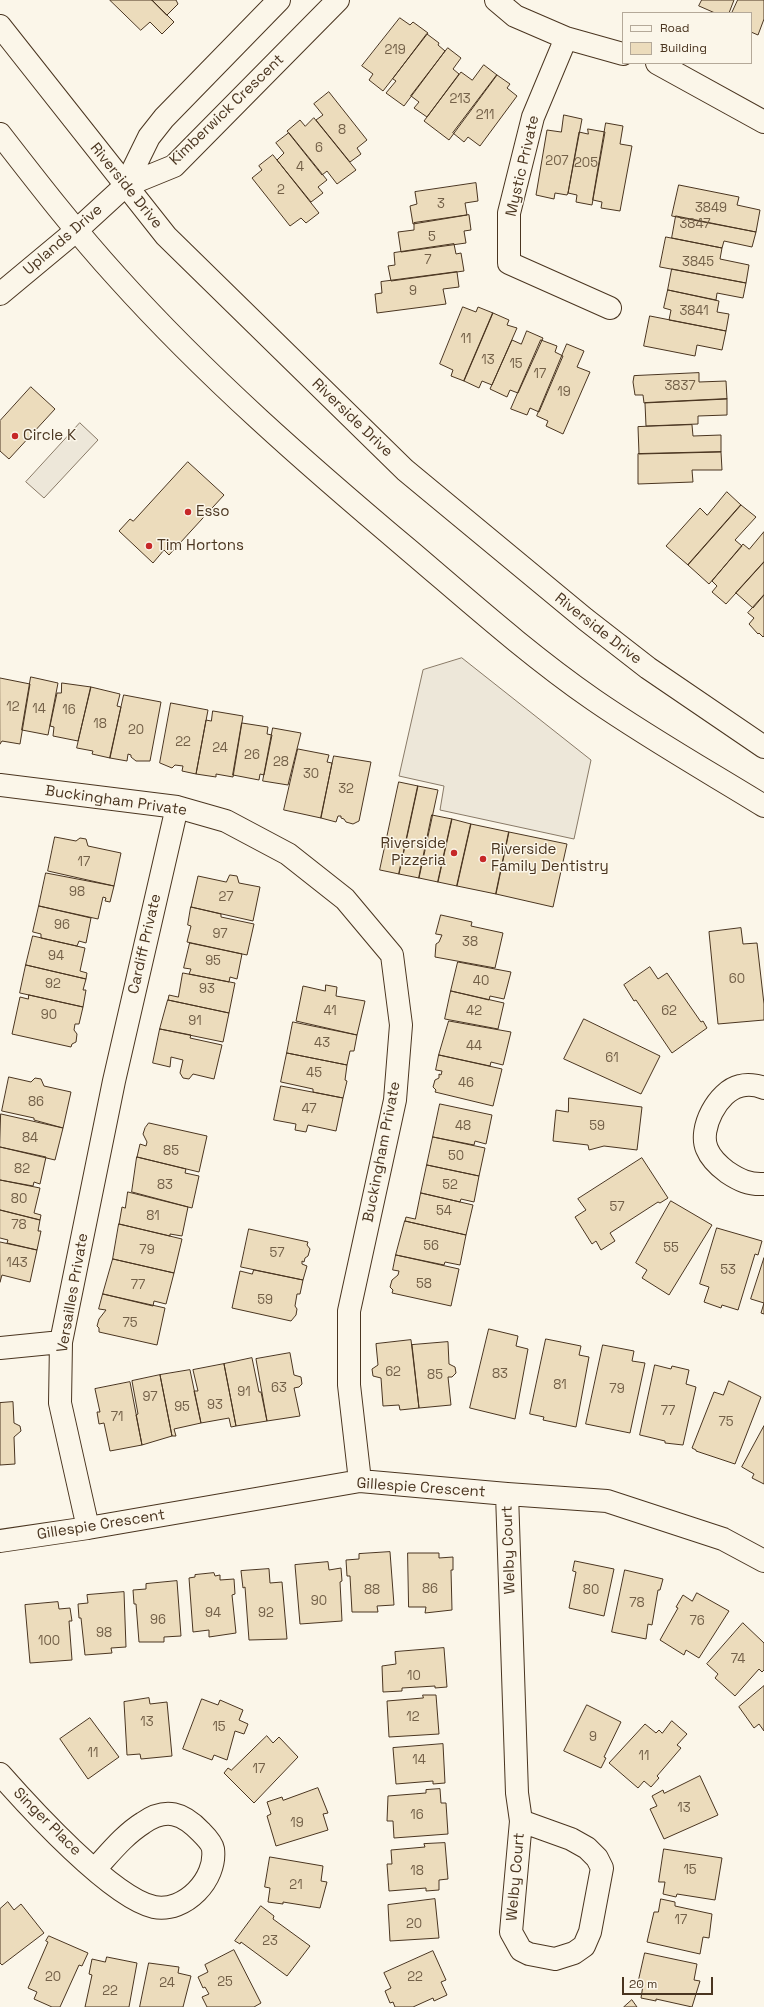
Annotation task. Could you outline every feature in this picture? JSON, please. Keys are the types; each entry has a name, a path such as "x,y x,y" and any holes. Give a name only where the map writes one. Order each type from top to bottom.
{"street":[{"path":"125,186 149,137 164,118 279,0"},
{"name":"Kimberwick Crescent","path":"125,186 174,166 338,0"},
{"path":"496,0 515,16 566,38 622,54"},
{"name":"Riverside Drive","path":"0,26 166,236 405,470 585,619 648,668 764,747"},
{"name":"Mystic Private","path":"566,38 533,116 509,213 509,263 610,308"},
{"path":"659,64 764,122"},
{"path":"0,134 39,185 117,277 209,372 322,477 528,652 593,699 643,732 764,806"},
{"name":"Uplands Drive","path":"0,294 78,230 125,186"},
{"name":"Buckingham Private","path":"0,785 177,807 226,821 288,854 345,899 392,955 401,1025 395,1100 349,1311 349,1385 360,1481"},
{"name":"Cardiff Private","path":"114,1081 177,807"},
{"name":"Versailles Private","path":"88,1528 60,1403 61,1342 114,1081"},
{"path":"764,1088 756,1085 739,1086 726,1094 713,1108 704,1133 707,1148 717,1165 741,1181 764,1184"},
{"path":"0,1348 61,1342"},
{"name":"Gillespie Crescent","path":"0,1541 88,1528 360,1481 506,1494 607,1500 723,1539 764,1560"},
{"name":"Welby Court","path":"506,1494 517,1793 521,1821 511,1932 521,1950 529,1954 556,1959 574,1953 584,1946 590,1932 602,1868 597,1858 587,1848 571,1839 521,1821"},
{"name":"Singer Place","path":"0,1774 30,1808 95,1870 128,1896 154,1907 178,1906 194,1894 206,1879 213,1860 213,1847 194,1825 183,1817 172,1813 160,1815 143,1822 124,1838 95,1870"}],"shaded area":[{"path":"80,423 98,440 44,498 26,482"},
{"path":"462,658 591,760 574,839 440,810 444,786 399,776 423,670"}],"building":[{"path":"110,0 152,0 174,22 162,34 150,22 141,30"},
{"path":"152,0 176,0 178,4 167,15"},
{"path":"702,0 734,0 729,12 713,12 699,6"},
{"path":"738,0 764,0 764,19 758,35 752,32 752,12 732,12"},
{"path":"400,18 410,25 413,22 428,33 383,91 369,80 373,74 362,66"},
{"path":"427,34 439,43 438,45 445,51 404,106 386,93 396,81 393,79"},
{"path":"448,48 461,58 453,69 459,74 427,117 414,108 419,102 411,96"},
{"path":"484,65 497,75 449,140 424,121 461,72 472,80"},
{"path":"497,75 510,84 507,88 517,96 480,146 468,137 464,142 453,133"},
{"path":"329,92 367,140 357,148 361,154 350,162 316,120 323,115 314,104"},
{"path":"564,115 582,119 568,193 567,195 555,193 554,199 536,195 547,130 561,132"},
{"path":"314,118 356,170 337,184 327,171 322,175 287,131 300,120 305,126"},
{"path":"606,123 623,126 620,144 632,146 620,211 601,208 602,202 593,200"},
{"path":"588,129 605,132 592,205 576,202 577,195 568,193 579,132 588,134"},
{"path":"289,133 327,180 318,187 323,193 311,202 277,160 284,153 276,143"},
{"path":"273,155 319,213 306,223 301,218 290,226 252,178 262,170 259,166"},
{"path":"476,183 478,201 465,203 467,215 413,224 410,206 417,204 415,192"},
{"path":"679,185 739,197 737,205 760,210 756,232 672,216"},
{"path":"469,215 471,230 464,231 466,243 401,252 398,232 414,230 414,223"},
{"path":"676,216 756,232 752,247 724,241 722,248 672,238"},
{"path":"666,237 722,248 720,259 749,265 746,283 660,267"},
{"path":"454,244 456,254 461,253 464,271 391,281 388,266 395,265 394,253"},
{"path":"672,269 746,283 743,298 717,293 716,300 668,290"},
{"path":"457,272 459,287 443,289 446,304 377,313 375,294 382,293 381,282"},
{"path":"668,290 719,301 717,312 729,314 726,331 669,320 671,310 664,308"},
{"path":"463,307 476,312 478,307 493,313 464,381 451,376 453,370 440,364"},
{"path":"493,313 509,320 507,325 517,328 492,385 482,381 479,388 464,381"},
{"path":"650,316 726,331 722,350 697,345 695,356 644,346"},
{"path":"527,331 543,338 518,393 510,390 507,397 490,389 512,340 521,344"},
{"path":"541,340 557,346 555,352 563,356 539,412 530,408 527,415 511,409"},
{"path":"567,344 584,351 577,367 590,372 563,434 546,426 548,421 537,416"},
{"path":"699,373 699,382 726,381 727,399 644,403 643,395 635,395 633,382 634,376"},
{"name":"Circle K","path":"31,387 55,409 9,459 0,451 0,421"},
{"path":"727,399 727,415 698,416 698,424 646,426 645,403"},
{"path":"692,425 693,436 721,435 721,452 639,454 638,427"},
{"path":"721,452 722,470 692,470 693,482 638,484 638,454"},
{"path":"188,462 224,495 169,555 164,550 153,563 119,531 130,519 133,521"},
{"path":"727,492 741,505 688,565 666,546 700,508 707,515"},
{"path":"741,505 756,517 735,540 742,546 709,584 688,565"},
{"path":"764,532 764,562 726,604 712,592 717,586 712,581 743,544 749,549"},
{"path":"764,562 764,595 753,608 736,593"},
{"path":"764,595 763,637 759,633 758,634 749,624 754,618 748,613"},
{"path":"31,677 58,683 48,735 22,730"},
{"path":"0,678 30,684 20,744 2,741 0,744"},
{"path":"62,683 91,687 78,741 53,736 54,727 50,726 57,693 61,693"},
{"path":"91,687 120,694 117,706 121,707 110,758 92,754 93,751 77,748"},
{"path":"124,695 161,702 150,761 136,761 131,757 131,755 128,754 127,761 110,758"},
{"path":"171,703 208,710 196,774 182,771 183,766 175,765 172,768 160,763"},
{"path":"213,711 243,716 233,777 216,774 216,777 196,774 206,720 211,721"},
{"path":"242,723 268,727 267,734 272,735 264,775 260,774 259,780 233,775"},
{"path":"273,728 301,733 288,785 263,781"},
{"path":"298,749 329,755 327,762 332,763 321,818 284,810"},
{"path":"334,756 371,762 359,821 353,824 346,822 341,818 341,816 338,816 336,822 321,818"},
{"path":"399,782 418,786 399,874 380,870"},
{"path":"418,786 438,790 419,878 399,874"},
{"path":"432,815 452,819 438,882 419,878"},
{"name":"Riverside Pizzeria","path":"452,819 471,824 457,886 438,882"},
{"name":"Riverside Family Dentistry","path":"471,824 509,832 496,894 457,886"},
{"path":"509,832 567,844 553,907 496,894"},
{"path":"55,837 76,841 80,838 86,839 88,846 121,853 114,886 48,871"},
{"path":"46,873 114,886 110,902 105,901 106,898 103,897 98,919 39,906"},
{"path":"230,875 237,876 239,883 260,887 253,921 191,907 198,876 226,882"},
{"path":"39,906 91,918 86,943 79,941 77,946 41,938 41,934 33,932"},
{"path":"191,907 221,914 221,917 254,924 247,955 187,942 191,926 188,925"},
{"path":"441,915 472,922 471,926 503,933 495,968 435,957 436,944 439,942 442,935 436,934"},
{"path":"741,928 743,944 757,943 764,1004 764,1020 718,1024 709,932"},
{"path":"33,936 85,948 80,971 87,973 86,979 26,965"},
{"path":"190,943 242,954 237,979 230,977 229,982 189,974 191,969 184,968"},
{"path":"458,962 511,972 504,999 490,996 489,1000 451,991"},
{"path":"26,965 86,979 83,990 86,990 83,1007 20,993"},
{"path":"650,967 658,979 667,973 701,1022 703,1021 707,1028 672,1053 624,985"},
{"path":"183,973 235,983 229,1013 168,1000 169,995 178,997"},
{"path":"326,985 337,987 336,996 365,1001 357,1035 296,1021 303,986 325,991"},
{"path":"451,991 504,1003 498,1029 445,1019"},
{"path":"29,995 83,1007 79,1024 75,1024 74,1030 77,1034 76,1042 72,1044 71,1047 12,1034 20,997 28,999"},
{"path":"168,1000 229,1013 223,1042 160,1029"},
{"path":"584,1019 660,1056 641,1094 564,1059"},
{"path":"449,1021 511,1032 503,1065 491,1062 490,1066 439,1055"},
{"path":"293,1022 357,1035 354,1051 350,1051 347,1065 287,1053"},
{"path":"160,1029 191,1035 190,1038 222,1045 214,1079 193,1074 189,1079 183,1078 180,1073 183,1060 171,1057 170,1067 153,1063"},
{"path":"287,1053 347,1065 345,1080 347,1081 343,1098 313,1092 313,1089 281,1082"},
{"path":"439,1055 502,1069 493,1106 435,1092 436,1090 433,1087 435,1080 439,1078 439,1074 441,1075 442,1071 436,1070"},
{"path":"9,1077 31,1082 35,1078 41,1079 44,1086 71,1092 63,1128 34,1120 34,1118 2,1111"},
{"path":"281,1086 343,1098 336,1131 308,1125 306,1132 295,1130 296,1124 274,1120"},
{"path":"569,1098 642,1107 637,1150 604,1146 589,1150 588,1145 553,1141 556,1110 568,1112"},
{"path":"440,1104 492,1115 486,1144 475,1141 474,1145 433,1137"},
{"path":"1,1114 63,1128 55,1160 0,1147"},
{"path":"149,1123 207,1136 199,1172 137,1157 140,1144 146,1146 147,1142 143,1134"},
{"path":"433,1137 485,1148 479,1176 427,1165"},
{"path":"0,1147 46,1157 40,1184 34,1182 33,1186 0,1180"},
{"path":"137,1157 186,1169 185,1173 199,1176 192,1208 132,1192"},
{"path":"642,1158 668,1198 660,1203 658,1202 610,1233 615,1241 601,1250 596,1241 592,1244 575,1217 586,1210 578,1199"},
{"path":"427,1165 479,1176 474,1202 461,1199 460,1202 421,1193"},
{"path":"0,1180 40,1188 34,1213 41,1215 40,1220 0,1210"},
{"path":"128,1192 188,1207 182,1236 170,1234 170,1236 119,1224 122,1207 125,1208"},
{"path":"421,1193 473,1205 466,1235 405,1221 406,1217 415,1219"},
{"path":"671,1201 712,1225 669,1295 642,1278 647,1270 636,1263"},
{"path":"0,1210 40,1220 38,1231 41,1231 37,1250 7,1243 8,1240 0,1238"},
{"path":"405,1221 466,1235 460,1265 445,1262 444,1265 396,1255"},
{"path":"119,1224 182,1239 174,1273 113,1259"},
{"path":"717,1228 762,1241 758,1255 755,1254 738,1310 722,1305 721,1308 704,1302 709,1287 700,1284"},
{"path":"249,1229 308,1242 307,1245 310,1249 308,1256 305,1258 304,1262 302,1261 302,1264 307,1266 303,1280 241,1267"},
{"path":"0,1242 37,1250 30,1282 2,1275 0,1282"},
{"path":"396,1255 459,1269 451,1306 392,1293 393,1290 390,1287 392,1280 398,1275 399,1271 393,1270"},
{"path":"764,1258 764,1303 751,1299"},
{"path":"113,1259 174,1273 166,1304 154,1301 153,1306 103,1294"},
{"path":"254,1270 303,1280 300,1294 297,1294 295,1306 297,1309 296,1315 291,1321 232,1308 240,1271 252,1274"},
{"path":"103,1294 165,1308 157,1345 99,1332 99,1328 97,1326 99,1319 106,1310 99,1309"},
{"path":"764,1303 764,1314 761,1313"},
{"path":"489,1329 518,1336 516,1346 528,1349 515,1419 470,1408"},
{"path":"546,1339 581,1346 579,1355 589,1357 576,1427 543,1420 544,1417 530,1414"},
{"path":"411,1340 419,1408 400,1410 399,1405 383,1406 381,1378 373,1376 372,1369 378,1365 376,1344"},
{"path":"448,1342 449,1364 455,1367 456,1373 452,1377 448,1377 451,1405 419,1408 412,1345"},
{"path":"603,1345 634,1351 632,1361 645,1363 630,1433 586,1424"},
{"path":"290,1353 294,1375 301,1377 302,1384 299,1387 294,1388 300,1416 267,1421 256,1359"},
{"path":"252,1358 267,1421 236,1426 224,1364"},
{"path":"224,1364 236,1426 231,1427 229,1418 201,1423 194,1391 198,1391 193,1370"},
{"path":"655,1365 671,1369 672,1366 689,1370 686,1384 696,1387 683,1445 665,1443 665,1441 640,1435"},
{"path":"190,1370 201,1423 174,1429 176,1436 172,1436 160,1375"},
{"path":"160,1375 172,1436 142,1445 136,1415 138,1414 132,1381"},
{"path":"729,1381 761,1397 735,1464 696,1451 692,1448 714,1392 723,1395"},
{"path":"130,1382 142,1445 110,1451 104,1423 99,1424 97,1412 100,1412 95,1389"},
{"path":"13,1402 14,1423 20,1426 21,1431 14,1437 15,1464 0,1465 0,1403"},
{"path":"764,1426 764,1484 752,1478 754,1474 742,1467"},
{"path":"390,1552 394,1605 377,1606 378,1612 352,1612 350,1576 347,1576 346,1560 359,1559 359,1554"},
{"path":"408,1553 439,1553 439,1558 453,1557 453,1570 451,1570 452,1610 425,1613 426,1607 409,1607"},
{"path":"575,1561 614,1569 604,1616 569,1608 576,1572 573,1571"},
{"path":"328,1562 329,1570 341,1568 342,1581 340,1582 342,1621 300,1624 295,1565"},
{"path":"269,1569 270,1583 282,1582 287,1639 249,1640 245,1587 243,1588 241,1571"},
{"path":"625,1570 663,1579 660,1590 658,1590 652,1625 648,1624 646,1639 612,1632"},
{"path":"214,1573 215,1576 220,1575 220,1580 234,1579 235,1594 232,1595 236,1633 209,1637 209,1630 193,1632 189,1578 195,1577 195,1575"},
{"path":"177,1581 181,1636 164,1637 164,1642 139,1642 136,1604 134,1604 133,1590 146,1589 146,1584"},
{"path":"124,1592 126,1647 111,1648 112,1653 85,1655 78,1604 88,1603 87,1595"},
{"path":"697,1593 729,1611 699,1658 686,1650 684,1655 660,1640 678,1608 676,1607 683,1595 692,1601"},
{"path":"58,1602 59,1609 70,1608 72,1621 69,1621 72,1660 30,1663 25,1605"},
{"path":"743,1623 764,1643 764,1670 762,1672 759,1669 735,1696 715,1678 718,1674 707,1664"},
{"path":"444,1648 447,1687 435,1688 435,1686 402,1688 402,1691 383,1692 382,1666 396,1664 395,1652"},
{"path":"764,1686 764,1731 759,1724 754,1728 739,1707"},
{"path":"423,1695 436,1695 439,1734 389,1737 387,1701 423,1698"},
{"path":"149,1698 150,1704 167,1702 172,1756 141,1759 140,1754 127,1755 124,1702"},
{"path":"202,1699 218,1705 220,1700 243,1710 239,1720 248,1724 244,1734 235,1731 227,1760 214,1755 212,1760 183,1749"},
{"path":"587,1705 621,1722 604,1757 606,1758 601,1768 564,1751"},
{"path":"90,1718 119,1757 88,1779 60,1739"},
{"path":"672,1721 687,1734 677,1745 681,1748 657,1776 659,1778 651,1787 644,1781 638,1788 609,1763 645,1724 656,1733 659,1730 662,1733"},
{"path":"267,1736 273,1743 279,1737 298,1757 254,1803 224,1773 228,1768 231,1770"},
{"path":"443,1744 445,1783 433,1784 433,1781 396,1784 393,1748"},
{"path":"700,1776 718,1815 664,1839 650,1809 657,1806 652,1796 663,1790 664,1793"},
{"path":"318,1788 328,1813 323,1814 328,1830 276,1846 267,1816 271,1814 267,1802 282,1797 283,1800"},
{"path":"440,1789 441,1803 446,1803 448,1834 394,1838 393,1821 387,1821 388,1796 426,1793 426,1790"},
{"path":"445,1843 448,1879 439,1880 439,1890 426,1891 426,1888 389,1891 387,1864 392,1864 391,1850 425,1847 424,1844"},
{"path":"664,1849 722,1858 715,1900 677,1894 676,1897 663,1894 665,1882 659,1882"},
{"path":"270,1857 323,1866 321,1881 327,1882 320,1908 283,1902 283,1904 268,1902 270,1888 265,1887"},
{"path":"435,1899 439,1938 390,1941 388,1905"},
{"path":"661,1899 675,1902 675,1906 712,1914 709,1938 703,1937 700,1954 647,1942 654,1912 658,1912"},
{"path":"8,1902 14,1910 21,1904 44,1933 2,1965 0,1963 0,1909"},
{"path":"261,1906 274,1916 273,1919 310,1946 287,1976 241,1942 240,1944 235,1941"},
{"path":"49,1936 88,1953 82,1966 79,1965 60,2007 52,2007 34,1999 37,1992 28,1988 48,1942 46,1941"},
{"path":"234,1950 261,2003 254,2007 207,2007 202,1997 209,1994 205,1987 203,1988 198,1977 208,1972 205,1965"},
{"path":"433,1951 446,1980 441,1982 447,1995 434,2001 433,1998 413,2007 395,2007 393,2002 390,2003 385,1991 391,1988 384,1973"},
{"path":"645,1953 697,1964 694,1980 700,1981 692,2007 656,1999 656,2001 641,1998 643,1985 638,1984"},
{"path":"107,1957 137,1963 129,2007 85,2007 92,1975 89,1974 92,1959 105,1962"},
{"path":"149,1963 179,1967 178,1973 191,1976 183,2007 140,2007"},
{"path":"632,2000 637,2007 624,2007"}],"place":[{"name":"Circle K","path":"15,436"},
{"name":"Esso","path":"188,512"},
{"name":"Tim Hortons","path":"149,546"},
{"name":"Riverside Pizzeria","path":"454,853"},
{"name":"Riverside Family Dentistry","path":"483,859"}]}
